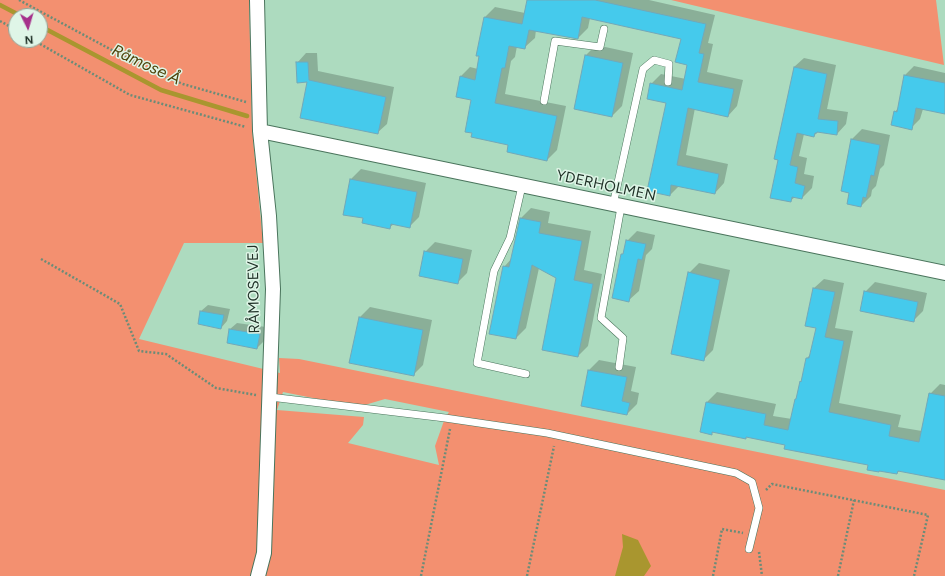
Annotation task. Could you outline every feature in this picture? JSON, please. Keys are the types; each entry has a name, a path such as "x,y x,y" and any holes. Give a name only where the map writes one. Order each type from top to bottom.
{"street":[{"name":"RÅMOSEVEJ","path":"258,0 260,131 269,216 273,289 264,553 258,576"},
{"name":"YDERHOLMEN","path":"260,131 945,273"}],"lane":[{"path":"544,101 555,41 600,47 604,29"},
{"path":"619,368 623,338 601,318 617,206 643,70 654,60 670,64 668,82"},
{"path":"522,186 510,238 494,272 477,363 526,374"},
{"path":"270,397 452,418 556,435 736,473 752,482 759,508 750,549"}],"path":[{"path":"19,0 147,69 183,84 247,103"},
{"path":"47,48 130,95 260,131"},
{"path":"41,259 120,304 139,351 166,354 216,388 270,397"},
{"path":"421,576 452,418"},
{"path":"527,576 556,435"},
{"path":"757,498 772,484 928,515 914,576"},
{"path":"838,576 854,500"},
{"path":"713,576 722,529 753,534"}],"shaded area":[{"path":"0,0 249,0 252,129 263,243 184,243 139,339 280,373 279,358 299,359 945,490 945,576 0,576","holes":["283,392 358,407 385,399 449,412 445,418 435,446 439,465 348,443 363,425 364,417 277,410"]},
{"path":"671,0 936,0 944,65"},
{"path":"622,534 638,540 651,566 644,576 615,576 623,547"}],"building":[{"path":"527,0 595,0 706,24 699,53 704,54 698,82 734,89 728,117 688,108 677,165 719,174 715,194 671,185 670,196 647,191 666,103 647,99 650,83 682,90 687,65 675,62 681,39 582,17 578,39 529,30 525,49 509,46 505,68 502,68 495,103 557,116 547,161 507,152 508,145 471,137 472,133 465,132 471,100 456,97 460,76 475,80 479,56 476,56 484,17 522,24"},
{"path":"585,55 623,63 612,117 574,109"},
{"path":"296,62 308,62 309,80 386,97 378,134 300,118 307,82 297,83"},
{"path":"794,67 827,74 818,119 838,121 837,135 817,132 815,133 814,137 797,133 790,165 798,167 795,183 805,186 802,199 792,197 791,202 770,198 778,160 774,159"},
{"path":"904,75 945,83 945,114 916,108 912,130 891,125 894,111 897,112"},
{"path":"851,139 880,145 874,176 871,175 866,198 863,197 861,207 847,204 849,193 841,191"},
{"path":"350,179 417,192 410,228 391,224 390,229 362,223 363,218 343,215"},
{"path":"520,218 541,222 539,233 582,241 574,280 593,284 578,357 542,350 556,278 532,265 516,339 489,334 503,266 509,267"},
{"path":"626,240 646,244 642,260 638,259 629,302 612,298 621,254 623,254"},
{"path":"424,251 463,259 458,284 419,276"},
{"path":"688,272 720,280 704,361 671,354"},
{"path":"813,288 835,292 825,337 844,341 829,412 891,425 889,436 919,442 929,393 945,396 945,480 898,471 897,474 867,470 868,465 784,449 785,445 746,437 746,439 712,432 712,435 700,432 706,402 766,414 764,425 788,430 806,358 809,358 816,328 805,326"},
{"path":"864,291 918,302 914,322 860,311"},
{"path":"200,311 224,315 221,329 198,324"},
{"path":"359,317 423,330 414,376 349,363"},
{"path":"229,329 260,334 257,349 227,343"},
{"path":"588,370 627,377 622,401 630,403 627,415 581,406"}],"waterway":[{"name":"Råmose Å","path":"0,5 8,9"},
{"name":"Råmose Å","path":"48,30 161,90 247,116"}]}
